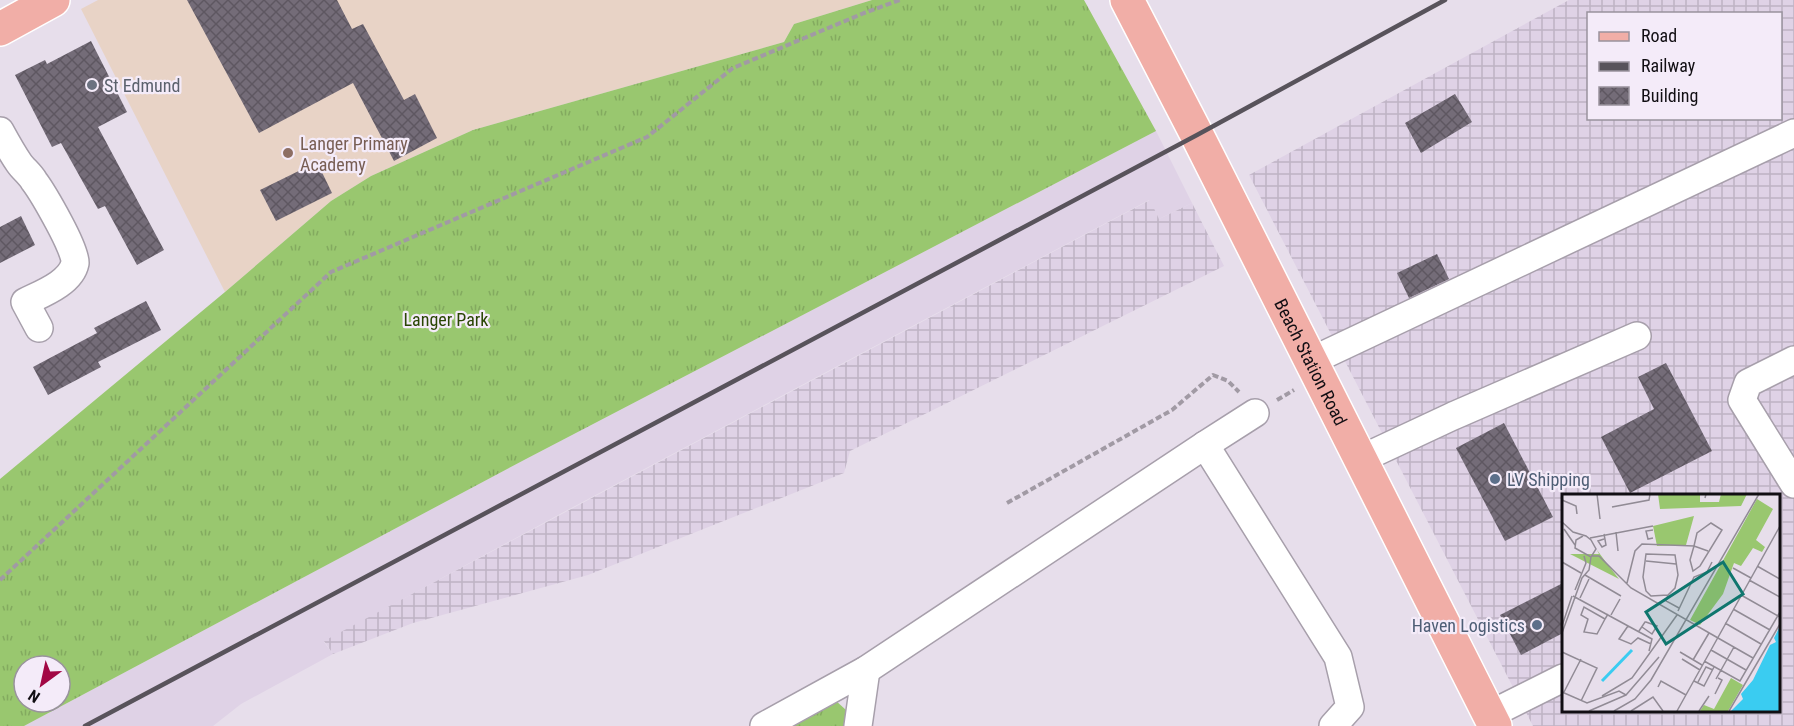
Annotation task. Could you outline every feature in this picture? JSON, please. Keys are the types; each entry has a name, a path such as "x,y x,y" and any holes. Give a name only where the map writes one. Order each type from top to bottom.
{"main road":[{"name":"Beach Station Road","path":"1127,0 1492,721"},
{"path":"0,29 48,1"}],"street":[{"path":"0,131 20,164 35,182 63,229 74,253 75,262 69,275 25,302 39,328"},
{"path":"1311,361 1794,133"},
{"path":"1361,459 1453,416 1637,336"},
{"path":"1794,360 1748,383 1742,400 1794,484"},
{"path":"764,726 866,670 1255,413"},
{"path":"1205,445 1338,657 1350,707 1333,726"},
{"path":"858,726 866,670"},
{"path":"1492,721 1562,679"}],"path":[{"path":"0,580 331,272 647,137 733,68 900,0"},
{"path":"1007,503 1172,410 1213,375 1228,381 1246,398 1255,413"}],"shaded area":[{"name":"Langer Primary Academy","path":"98,0 872,0 794,24 784,42 473,130 371,176 331,201 225,292 81,9"},
{"path":"1569,0 1794,0 1794,726 1533,726 1249,175"},
{"path":"1156,131 1192,203 1159,219 1149,200 560,514 324,642 333,654 241,704 213,726 24,726 47,714 72,714 72,700 526,459"},
{"path":"1150,200 1159,219 1192,203 1224,266 850,451 844,473 588,575 413,623 333,654 324,641"}],"green space":[{"name":"Langer Park","path":"872,0 1084,0 1156,131 526,459 72,700 72,654 12,654 12,714 47,714 24,726 0,726 0,479 331,201 371,176 473,130 784,42 794,24"},
{"path":"835,700 846,710 844,726 789,726"}],"building":[{"path":"187,0 337,0 352,29 363,24 404,100 415,94 437,138 394,161 353,83 259,133"},
{"path":"91,41 127,112 98,127 164,250 137,265 105,206 98,209 61,143 52,147 15,75 45,60 47,64"},
{"path":"1455,94 1472,122 1421,153 1405,123"},
{"path":"317,162 332,193 276,221 260,190"},
{"path":"21,216 35,245 0,263 0,227"},
{"path":"1437,254 1449,279 1409,298 1397,273"},
{"path":"146,301 161,330 98,362 101,367 48,395 33,367 97,333 94,328"},
{"path":"1666,363 1712,451 1630,493 1601,437 1654,409 1638,377"},
{"path":"1504,423 1553,517 1505,541 1456,448"},
{"path":"1562,584 1562,634 1521,655 1500,615"}],"railway":[{"path":"85,726 1197,135 1445,0"}],"place":[{"name":"St Edmund","path":"92,85"},
{"name":"Langer Primary Academy","path":"288,153"},
{"name":"LV Shipping","path":"1495,479"},
{"name":"Haven Logistics","path":"1537,625"}]}
